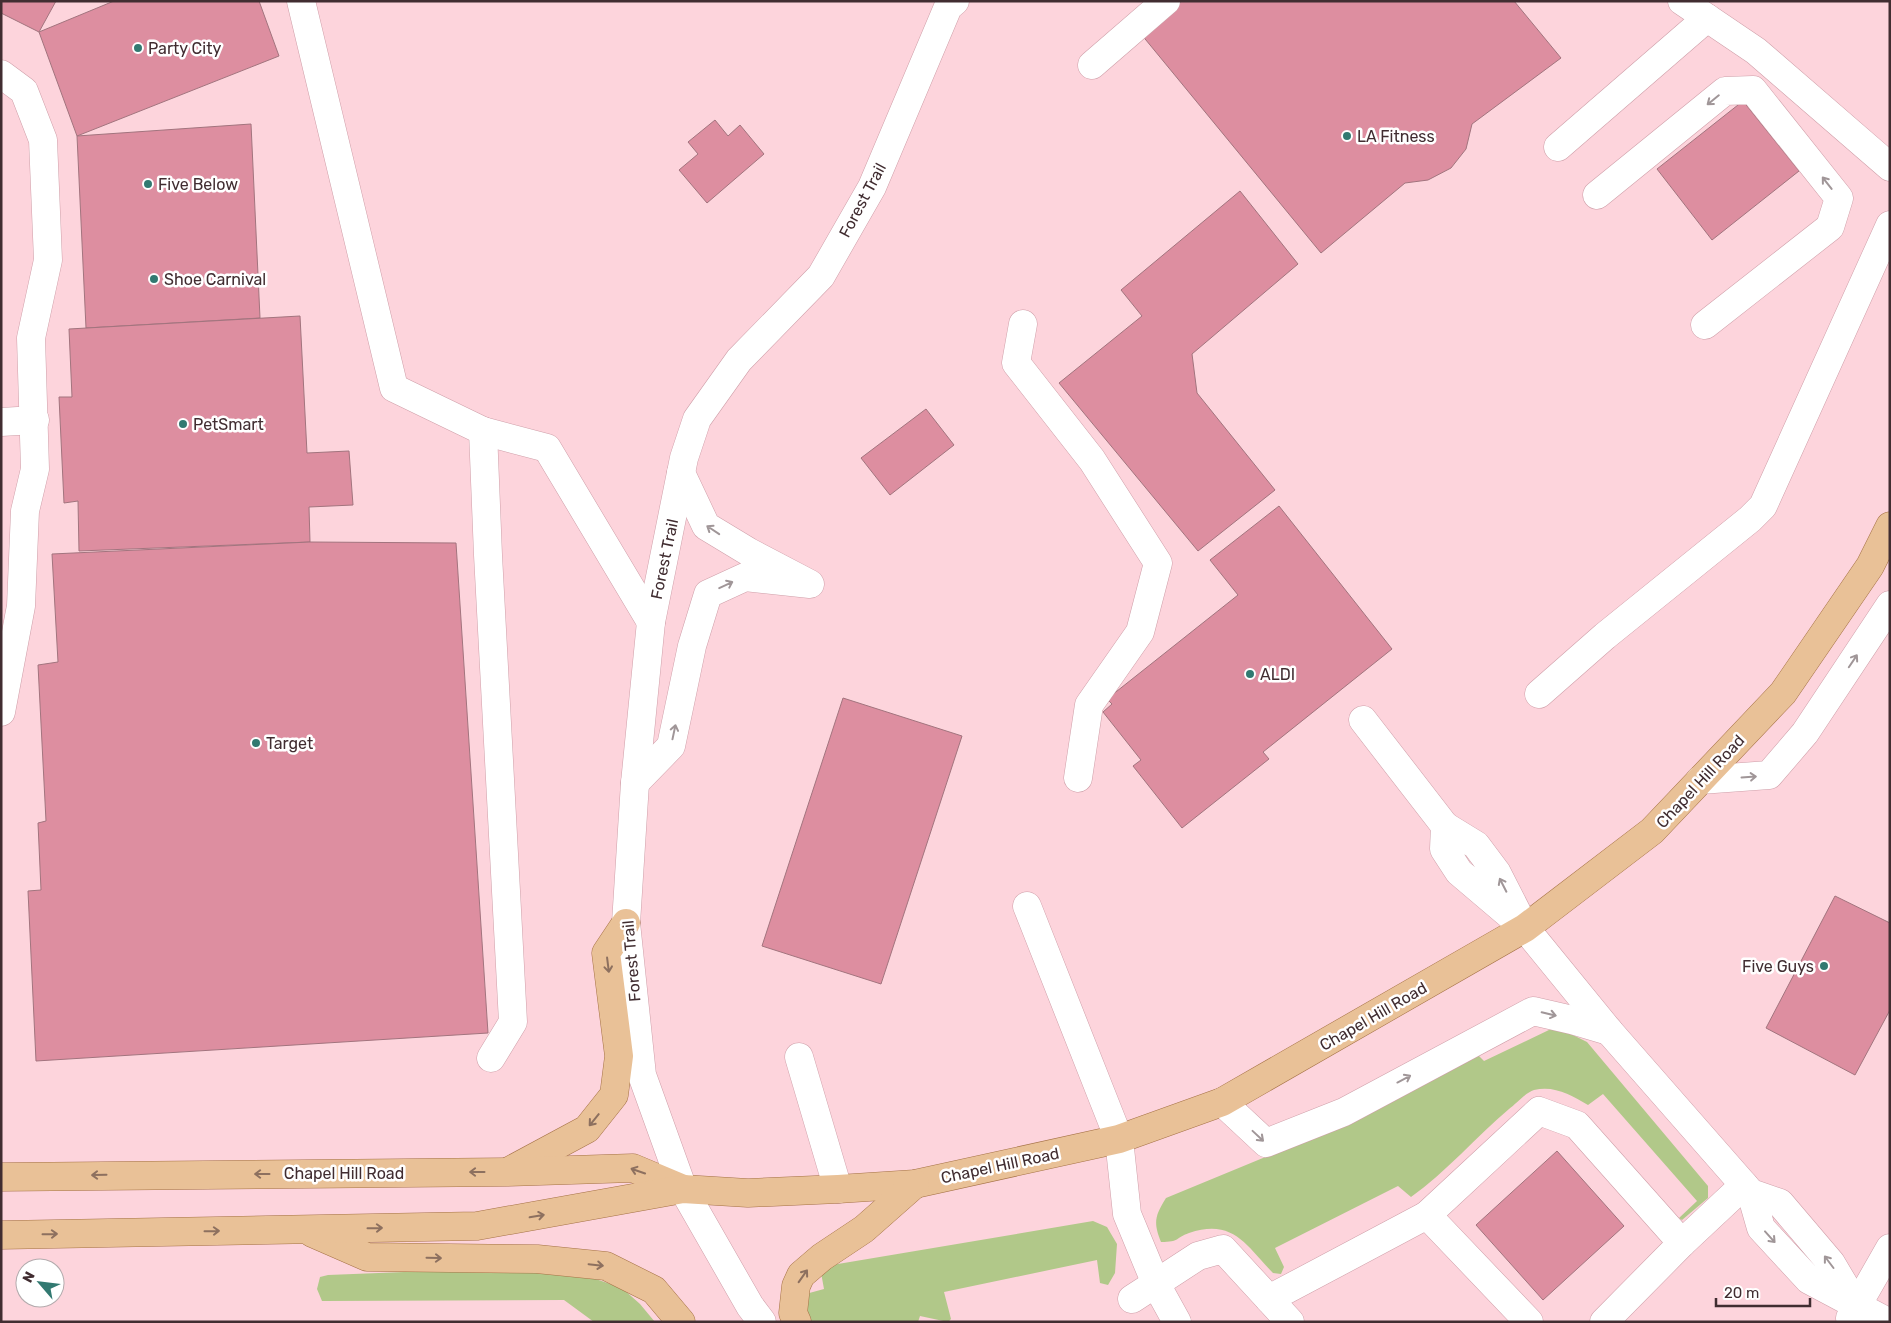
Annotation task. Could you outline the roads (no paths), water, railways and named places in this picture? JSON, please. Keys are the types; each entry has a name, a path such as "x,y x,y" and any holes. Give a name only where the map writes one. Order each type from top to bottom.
{"main road":[{"name":"Chapel Hill Road","path":"1,1235 477,1226 627,1201 684,1189 748,1193 838,1190 915,1184 1118,1139 1222,1102 1525,928 1652,831 1783,693 1870,566 1890,526"},
{"path":"507,1172 587,1129 614,1095 619,1056 606,953 626,923"},
{"name":"Chapel Hill Road","path":"1,1177 507,1172 632,1168 684,1189"},
{"path":"796,1322 792,1313 796,1286 801,1275 822,1257 864,1230 915,1184"},
{"path":"304,1229 367,1257 538,1259 606,1266 654,1290 681,1322"}],"street":[{"path":"301,1 394,388 483,431 547,448 650,622"},
{"path":"1092,65 1166,1"},
{"path":"1682,1 1756,51 1890,167"},
{"name":"Forest Trail","path":"762,1322 750,1306 684,1189 642,1075 626,923 635,782 650,622 681,473 697,419 739,360 821,276 867,195 949,3"},
{"path":"1558,147 1707,18"},
{"path":"1,74 24,91 43,140 48,260 31,338 35,468 25,510 21,606 1,712"},
{"path":"1597,195 1725,91 1753,90 1839,198 1830,227 1705,325"},
{"path":"1539,694 1605,636 1750,519 1762,506 1890,225"},
{"path":"1023,324 1016,363 1092,460 1158,563 1140,632 1088,706 1078,778"},
{"path":"1,422 34,420"},
{"path":"483,431 488,565 513,1022 490,1058"},
{"path":"635,782 671,746 692,646 708,594 745,577 810,584 749,552 706,526 681,473"},
{"path":"1700,780 1769,775 1805,733 1890,605"},
{"path":"1363,720 1445,826 1476,844 1497,873 1525,928 1609,1032 1748,1189 1761,1228 1809,1280 1852,1313 1888,1322"},
{"path":"1027,906 1118,1139 1127,1214 1156,1284 1177,1322"},
{"path":"1222,1102 1266,1143 1344,1112 1533,1011 1572,1020 1609,1032"},
{"path":"800,1057 838,1190"},
{"path":"1269,1299 1427,1215 1539,1111 1578,1125 1682,1243"},
{"path":"1604,1322 1682,1243 1748,1189"},
{"path":"1427,1215 1529,1322"},
{"path":"1852,1313 1890,1248"},
{"path":"1132,1299 1198,1256 1223,1249 1290,1322"}],"place":[{"name":"Party City","path":"138,48"},
{"name":"LA Fitness","path":"1347,136"},
{"name":"Five Below","path":"148,184"},
{"name":"Shoe Carnival","path":"154,279"},
{"name":"PetSmart","path":"183,424"},
{"name":"ALDI","path":"1250,674"},
{"name":"Target","path":"256,743"},
{"name":"Five Guys","path":"1824,966"}]}
